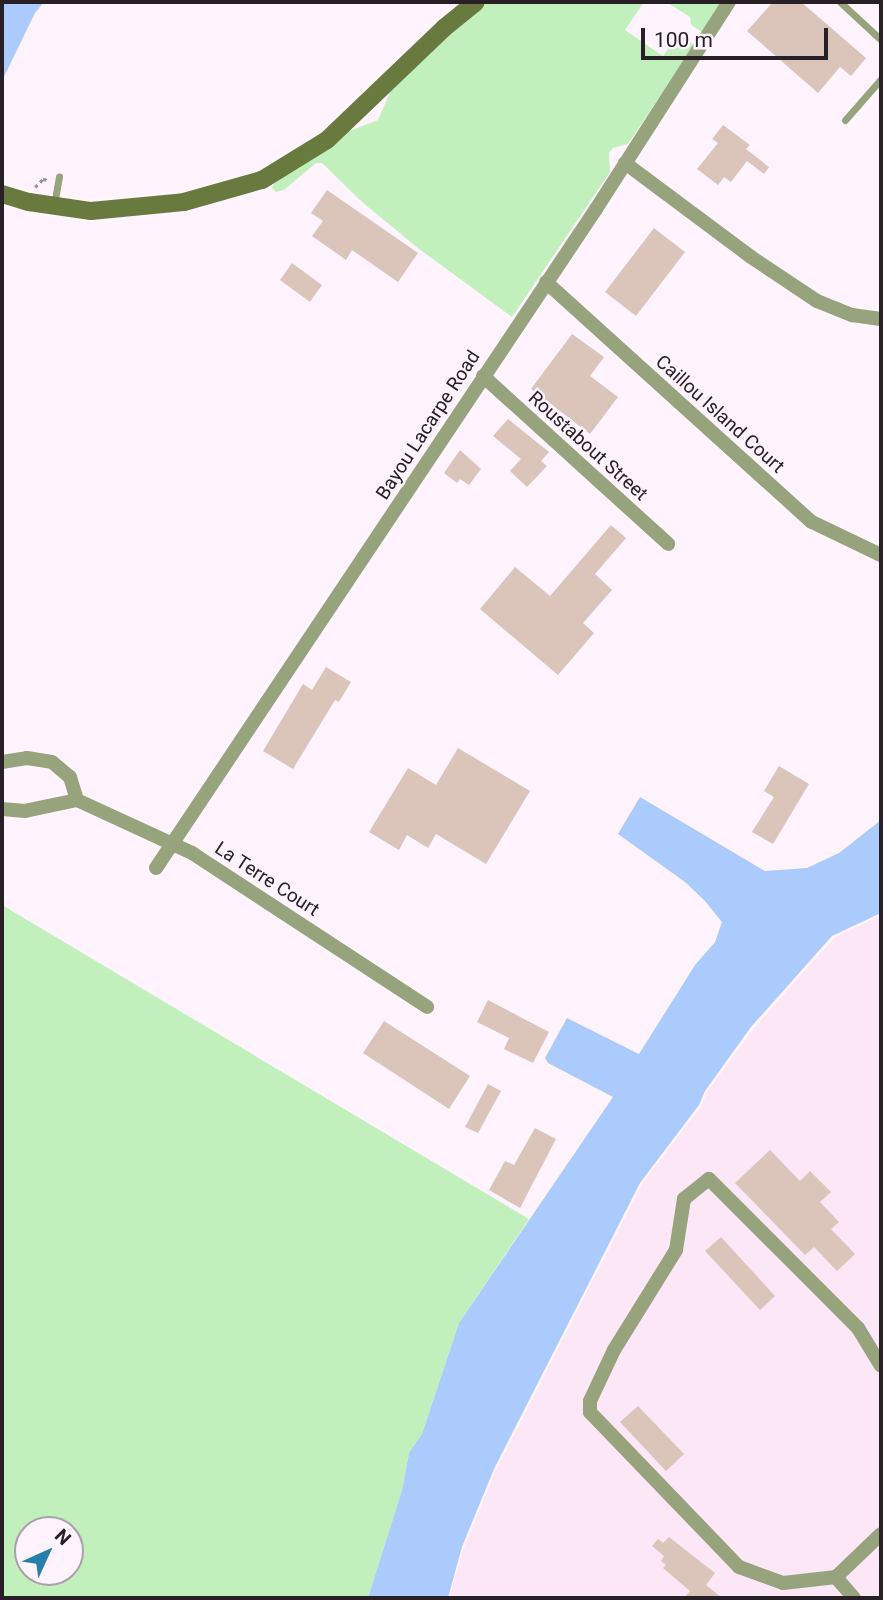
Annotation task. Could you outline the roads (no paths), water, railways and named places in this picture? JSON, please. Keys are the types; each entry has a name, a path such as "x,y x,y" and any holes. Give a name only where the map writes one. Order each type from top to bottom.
{"main road":[{"path":"2,194 91,211 147,208 184,202 262,180 327,140 444,28 476,2"}],"street":[{"name":"Bayou Lacarpe Road","path":"156,868 625,163 729,2"},
{"path":"625,163 751,257 817,301 852,315 881,319"},
{"name":"Caillou Island Court","path":"546,282 812,522 881,555"},
{"name":"Roustabout Street","path":"483,376 668,544"},
{"path":"2,762 27,758 52,762 69,777 77,800 25,811 2,809"},
{"name":"La Terre Court","path":"77,800 192,853 427,1007"},
{"path":"881,1366 858,1328 709,1179 684,1199 677,1250 614,1350 590,1401 590,1412 739,1567 783,1583 836,1577 881,1534"},
{"path":"836,1577 853,1598"}],"lane":[{"path":"840,2 881,40"},
{"path":"845,120 881,79"},
{"path":"54,206 59,176"}],"water":[{"path":"2,2 44,2 35,13 2,81"},
{"path":"640,797 765,871 807,868 839,853 881,820 881,913 832,936 751,1027 705,1091 699,1105 640,1183 494,1469 462,1547 448,1598 368,1598 402,1490 409,1453 422,1434 459,1323 613,1097 548,1063 545,1058 567,1018 639,1054 695,965 715,942 722,922 685,882 618,834"}]}
